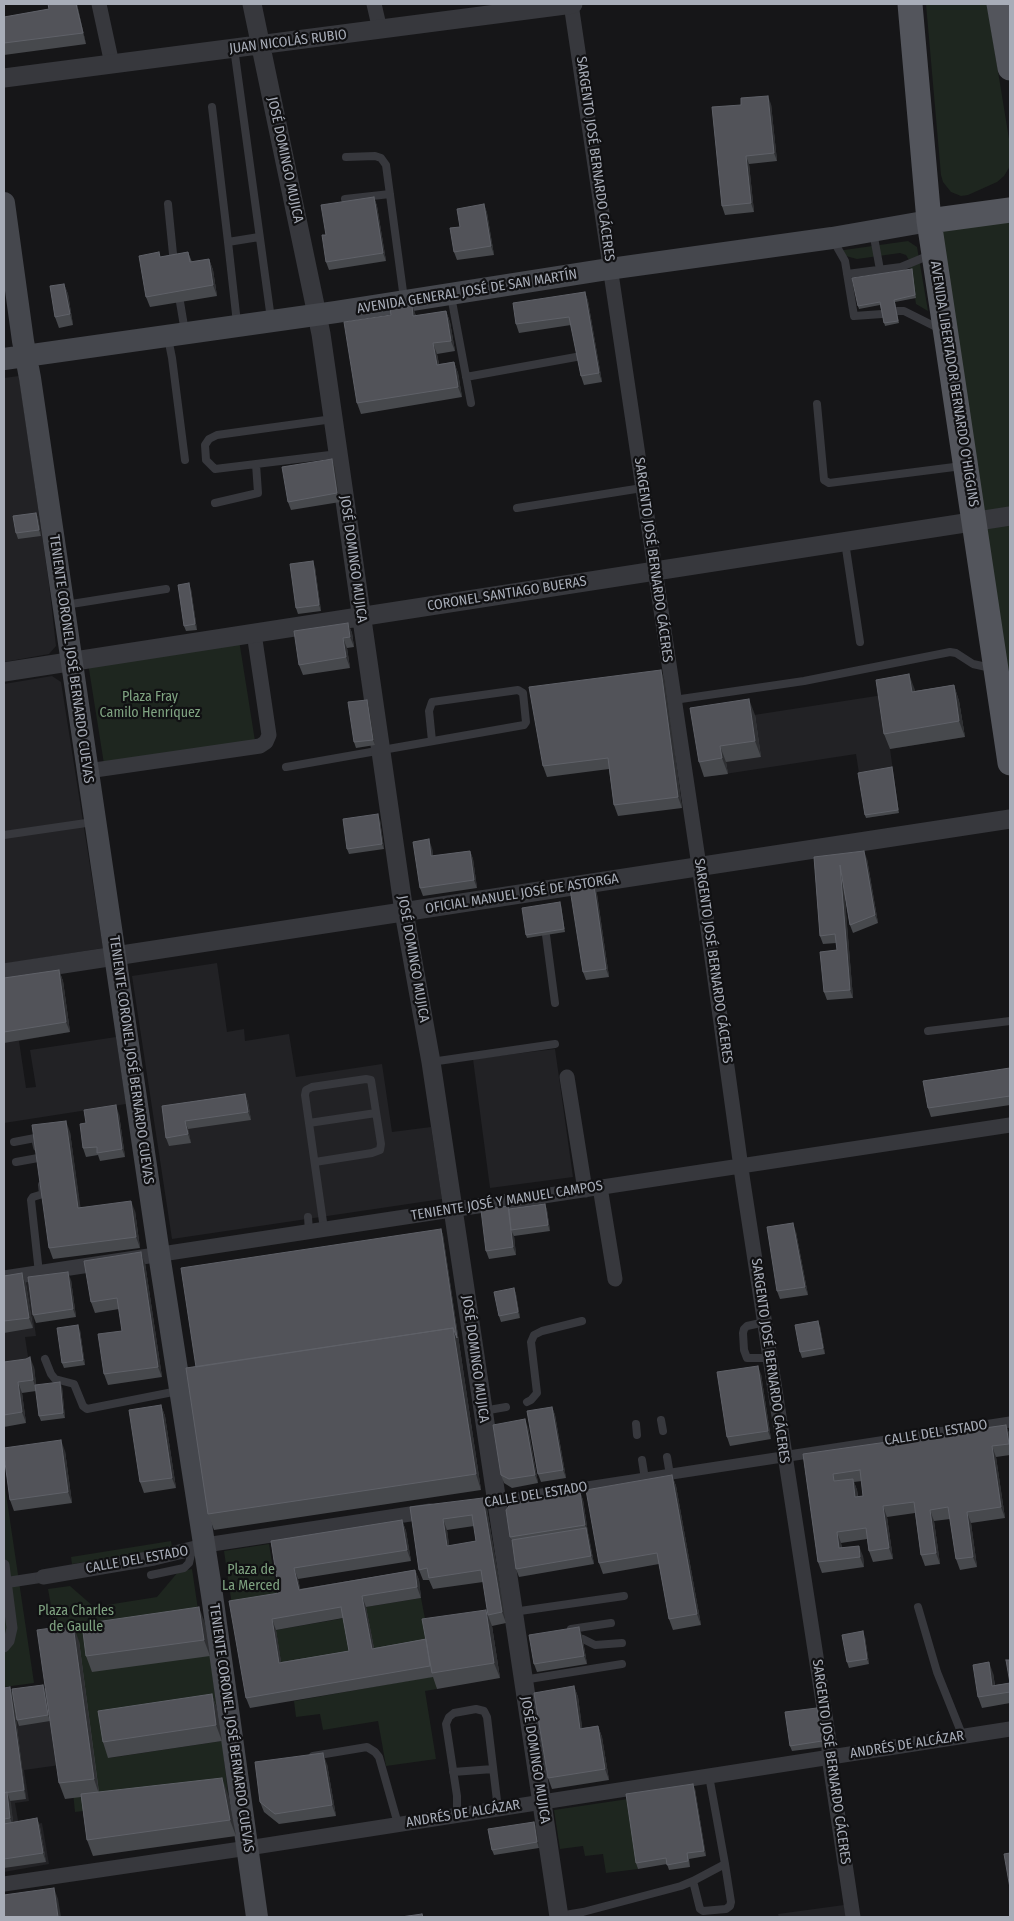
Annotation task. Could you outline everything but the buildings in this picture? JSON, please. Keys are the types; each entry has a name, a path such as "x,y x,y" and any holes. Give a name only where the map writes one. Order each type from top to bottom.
{"main road":[{"name":"AVENIDA LIBERTADOR BERNARDO O'HIGGINS","path":"910,4 929,221 967,465 1010,763"},
{"path":"998,4 1010,68"},
{"path":"966,216 1010,193"},
{"name":"TENIENTE CORONEL JOSÉ BERNARDO CUEVAS","path":"4,203 159,1254 181,1391 198,1548 248,1848 257,1917"},
{"path":"929,221 1010,210"},
{"name":"AVENIDA GENERAL JOSÉ DE SAN MARTÍN","path":"4,359 271,322 611,269 832,238 929,221"}],"street":[{"path":"99,4 112,64"},
{"name":"JOSÉ DOMINGO MUJICA","path":"252,4 317,315 404,912 431,1062 453,1210 474,1389 483,1411 491,1502 513,1612 522,1643 523,1680 559,1917"},
{"path":"374,4 380,30"},
{"name":"JUAN NICOLÁS RUBIO","path":"6,79 380,30 517,8 572,4"},
{"name":"SARGENTO JOSÉ BERNARDO CÁCERES","path":"572,4 741,1166 786,1457 786,1471 829,1741 829,1757 853,1917"},
{"name":"CORONEL SANTIAGO BUERAS","path":"4,672 1010,516"},
{"path":"88,771 260,746 266,742 269,735 254,633"},
{"name":"OFICIAL MANUEL JOSÉ DE ASTORGA","path":"4,973 404,912 541,895 699,867 1010,819"},
{"path":"567,1078 615,1279"},
{"name":"TENIENTE JOSÉ Y MANUEL CAMPOS","path":"4,1278 159,1254 314,1226 453,1210 1010,1125"},
{"name":"CALLE DEL ESTADO","path":"491,1502 1010,1422"},
{"name":"CALLE DEL ESTADO","path":"5,1583 198,1548 447,1509"},
{"path":"4,1565 12,1628 9,1641 4,1648"},
{"name":"ANDRÉS DE ALCÁZAR","path":"4,1884 248,1848 1010,1729"}],"lane":[{"path":"234,48 271,322"},
{"path":"212,106 238,326"},
{"path":"346,157 375,156 382,158 386,165 404,302"},
{"path":"345,199 390,194"},
{"path":"168,204 174,266"},
{"path":"873,231 881,273"},
{"path":"228,242 259,237"},
{"path":"832,238 842,254 854,316 882,314"},
{"path":"847,274 902,270 935,253"},
{"path":"451,294 471,403"},
{"path":"904,300 900,311 947,333"},
{"path":"180,302 172,358 185,460"},
{"path":"466,377 576,358"},
{"path":"817,404 824,480 828,483 967,465"},
{"path":"333,419 217,435 209,439 205,445 206,460 215,469 338,454"},
{"path":"215,503 258,493 256,464"},
{"path":"517,508 642,488"},
{"path":"845,542 860,642"},
{"path":"63,605 166,589"},
{"path":"674,700 804,681 950,652 956,653 980,667 996,669"},
{"path":"286,767 524,726 526,722 523,693 518,690 432,702 429,711 432,741"},
{"path":"4,835 95,822"},
{"path":"546,935 556,1003"},
{"path":"928,1031 1010,1021"},
{"path":"431,1062 555,1044"},
{"path":"314,1226 315,1162 305,1095 306,1090 312,1087 366,1079 371,1080 381,1144 380,1150 315,1162"},
{"path":"309,1123 376,1112"},
{"path":"14,1142 35,1138 40,1167"},
{"path":"16,1162 38,1158"},
{"path":"39,1272 31,1200 33,1197 43,1194 41,1176"},
{"path":"527,1402 537,1393 531,1342 534,1335 542,1331 582,1321"},
{"path":"765,1322 747,1326 744,1329 742,1333 744,1350 747,1358 771,1358"},
{"path":"45,1360 51,1374 55,1378 74,1384 83,1406 87,1409 181,1391"},
{"path":"483,1411 506,1406"},
{"path":"661,1420 663,1431"},
{"path":"636,1424 638,1435"},
{"path":"667,1457 670,1475"},
{"path":"642,1460 645,1479"},
{"path":"152,1575 184,1568 198,1548"},
{"path":"513,1612 624,1596"},
{"path":"918,1606 937,1672 963,1737"},
{"path":"564,1630 611,1623"},
{"path":"583,1639 595,1645 622,1643"},
{"path":"523,1680 622,1664"},
{"path":"457,1815 457,1796 446,1724 449,1717 454,1713 476,1709 484,1711 487,1717 498,1808"},
{"path":"307,1757 367,1747 371,1748 379,1757 398,1824"},
{"path":"452,1772 493,1769"},
{"path":"693,1881 700,1909 704,1912 726,1909 730,1906 725,1864 709,1776"},
{"path":"559,1917 693,1881 725,1864"}],"shaded area":[{"path":"19,376 56,646 49,654 4,662 4,378"},
{"path":"52,676 61,682 103,948 4,964 4,684"},
{"path":"915,690 918,707 959,701 965,737 890,749 899,813 866,818 856,754 705,777 696,724"},
{"path":"217,963 227,1032 244,1029 245,1041 289,1034 296,1077 382,1064 392,1132 431,1127 442,1199 172,1239 132,976"},
{"path":"63,981 70,1032 19,1041 26,1088 36,1087 30,1050 116,1037 126,1104 4,1123 4,990"},
{"path":"555,1049 573,1177 490,1188 473,1059"},
{"path":"28,1280 36,1336 25,1337 30,1370 4,1374 4,1283"},
{"path":"49,1688 60,1765 24,1770 29,1801 15,1803 19,1826 42,1823 49,1864 4,1872 4,1694"},
{"path":"844,1905 846,1917 779,1917 778,1914"}],"green space":[{"path":"926,4 987,4 1010,145 1010,166 1004,176 997,182 968,195 961,196 951,192 943,182 941,175"},
{"path":"1010,214 1010,717 938,225"},
{"path":"908,241 917,247 928,311 916,304 909,260 906,255 900,253 857,259 837,251"},
{"name":"Plaza Fray Camilo Henríquez","path":"239,640 255,741 104,764 88,663"},
{"path":"4,1480 34,1683 4,1687"},
{"path":"171,1541 172,1548 72,1564 71,1557"},
{"name":"Plaza de La Merced","path":"269,1544 279,1604 233,1612 224,1551"},
{"name":"Plaza Charles de Gaulle","path":"192,1569 200,1623 210,1656 217,1710 109,1758 222,1741 228,1794 75,1812 58,1644 48,1589 70,1586 94,1607 157,1597 178,1572"},
{"path":"421,1598 431,1650 376,1659 366,1607"},
{"path":"345,1618 353,1662 283,1674 276,1630"},
{"path":"435,1676 437,1689 425,1691 436,1759 386,1766 378,1721 323,1730 320,1714 296,1717 294,1701"},
{"path":"628,1799 638,1869 606,1873 603,1854 585,1856 583,1846 560,1849 554,1810"}]}
